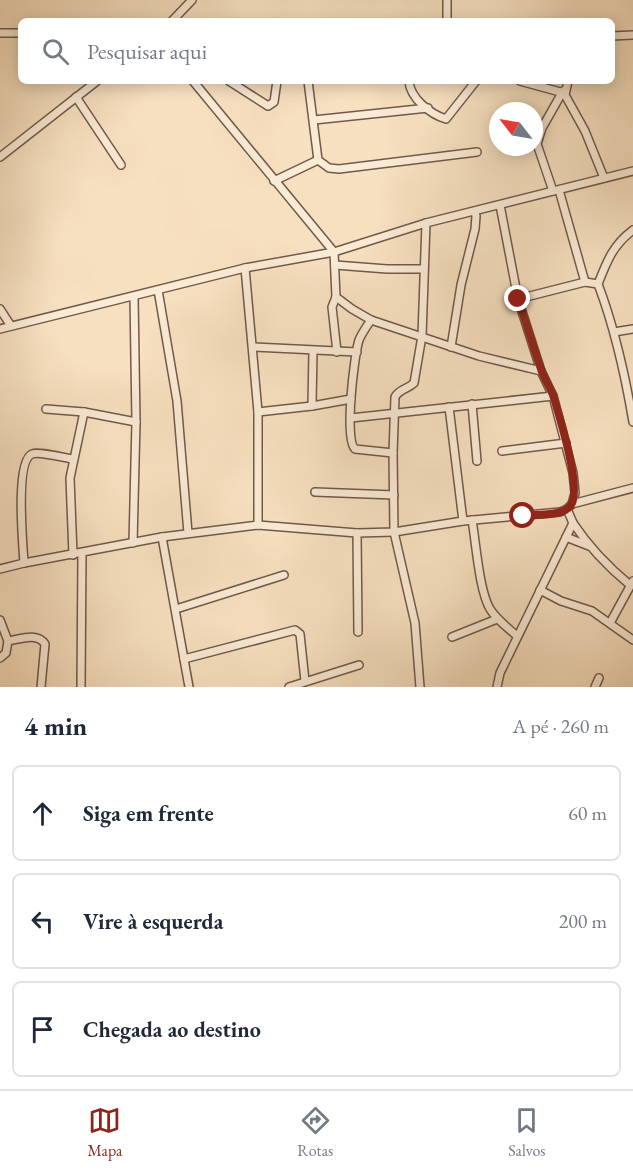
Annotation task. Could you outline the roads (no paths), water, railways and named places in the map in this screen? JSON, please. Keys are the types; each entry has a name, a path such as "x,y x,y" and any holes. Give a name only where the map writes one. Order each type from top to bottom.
{"street":[{"path":"175,18 192,0"},
{"path":"447,0 447,18"},
{"path":"0,33 18,33"},
{"path":"615,36 633,35"},
{"path":"0,157 93,84"},
{"path":"196,84 334,252 336,297 332,307 337,352"},
{"path":"234,84 268,106 274,102 277,84"},
{"path":"308,84 318,160 329,168 339,169 477,152"},
{"path":"409,84 414,97 446,119 474,84"},
{"path":"531,84 564,93 585,131 604,178"},
{"path":"567,84 564,93 542,128 537,144 556,191 585,282"},
{"path":"76,97 121,165"},
{"path":"314,120 428,108"},
{"path":"274,181 318,160"},
{"path":"0,329 245,268 334,252 426,223 633,171"},
{"path":"500,205 518,299 542,371 554,396 566,442 575,493 569,506 573,523 607,566 631,583 610,623"},
{"path":"451,347 461,285 475,229 474,212"},
{"path":"420,687 411,603 394,531 393,453 396,394 410,387 414,382 422,336 426,223"},
{"path":"633,230 613,248 598,284 623,366 633,422"},
{"path":"335,264 387,269 423,269"},
{"path":"245,268 254,346 258,412 258,525"},
{"path":"518,299 585,282 598,284"},
{"path":"158,290 177,401 188,533"},
{"path":"133,543 134,296"},
{"path":"336,297 371,320 479,356 542,371"},
{"path":"0,309 11,326"},
{"path":"371,320 360,337 357,352 351,399 352,447 366,451 393,453"},
{"path":"614,332 633,329"},
{"path":"254,346 357,352"},
{"path":"312,406 313,351"},
{"path":"351,418 554,396"},
{"path":"258,412 351,399"},
{"path":"472,404 477,461"},
{"path":"449,407 462,521"},
{"path":"46,410 84,412 135,422"},
{"path":"73,555 70,478 84,412"},
{"path":"502,451 566,442"},
{"path":"24,563 21,516 23,476 28,457 33,453 73,459"},
{"path":"0,569 162,537 258,525 357,532 394,531 462,521 560,512 569,506 633,488"},
{"path":"315,492 394,495"},
{"path":"472,520 489,608 497,619 517,636"},
{"path":"497,687 500,673 517,636 573,523"},
{"path":"357,532 358,632"},
{"path":"162,537 189,687"},
{"path":"566,537 589,546"},
{"path":"81,687 82,553"},
{"path":"176,609 284,574"},
{"path":"540,590 561,601 592,611 633,640"},
{"path":"452,638 497,619"},
{"path":"0,620 8,641 6,653 0,658"},
{"path":"184,659 294,630 300,634 305,681"},
{"path":"8,641 30,637 42,639 45,644 42,687"},
{"path":"289,687 359,665"},
{"path":"595,687 599,678"}]}
